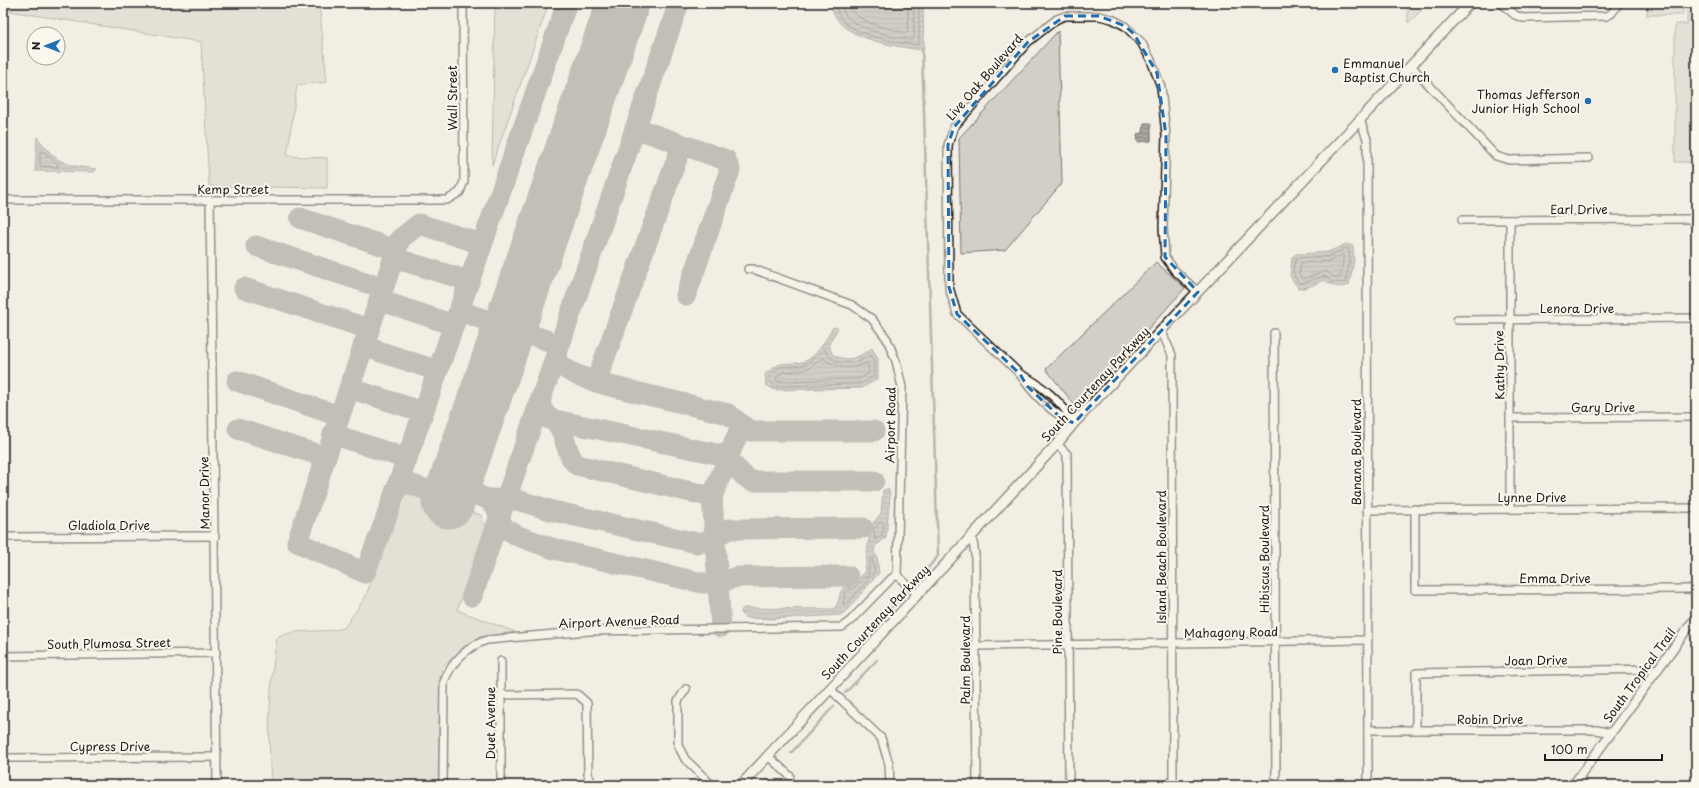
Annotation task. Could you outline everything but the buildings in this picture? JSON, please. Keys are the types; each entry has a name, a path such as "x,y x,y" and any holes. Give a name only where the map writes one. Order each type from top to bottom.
{"main road":[{"name":"South Courtenay Parkway","path":"741,785 1057,444 1074,423 1470,3"}],"street":[{"name":"Wall Street","path":"460,192 464,180 462,3"},
{"path":"1501,3 1515,15 1523,18 1606,16 1612,13 1619,3"},
{"name":"Live Oak Boulevard","path":"1074,423 1067,410 1032,380 1020,374 957,314 949,287 948,145 954,127 1028,42 1057,19 1065,16 1099,16 1112,19 1125,26 1134,34 1151,60 1160,87 1166,135 1163,227 1165,257 1172,267 1198,292"},
{"path":"1411,66 1496,156 1509,160 1589,158"},
{"name":"Banana Boulevard","path":"1360,120 1367,139 1368,785"},
{"name":"Kemp Street","path":"3,200 447,200 460,192"},
{"name":"Manor Drive","path":"210,200 217,785"},
{"name":"Earl Drive","path":"1462,220 1696,219"},
{"name":"Kathy Drive","path":"1510,220 1510,508"},
{"name":"Airport Road","path":"748,269 753,269 852,305 872,319 887,339 896,361 902,387 897,576"},
{"name":"Lenora Drive","path":"1457,320 1696,318"},
{"name":"Island Beach Boulevard","path":"1161,330 1172,355 1173,785"},
{"name":"Hibiscus Boulevard","path":"1274,333 1276,785"},
{"name":"Gary Drive","path":"1511,418 1696,417"},
{"name":"Pine Boulevard","path":"1057,444 1067,454 1069,785"},
{"name":"Lynne Drive","path":"1367,510 1696,508"},
{"name":"Emma Drive","path":"1416,509 1415,590 1696,589"},
{"name":"Palm Boulevard","path":"972,535 975,550 977,785"},
{"name":"Gladiola Drive","path":"3,537 215,536"},
{"path":"897,576 917,594"},
{"name":"Airport Avenue Road","path":"443,785 444,682 449,668 475,644 487,640 589,631 842,627 850,621 892,578 897,576"},
{"name":"South Tropical Trail","path":"1573,785 1611,734 1656,669 1696,617"},
{"name":"Mahagony Road","path":"976,646 1367,640"},
{"name":"South Plumosa Street","path":"3,656 216,653"},
{"name":"Duet Avenue","path":"501,661 501,785"},
{"name":"Joan Drive","path":"1416,730 1416,673 1656,669"},
{"path":"686,689 678,701 678,745 685,759 712,785"},
{"path":"830,689 881,738 890,764 890,785"},
{"path":"501,695 577,694 587,703 588,775 593,785"},
{"name":"Robin Drive","path":"1368,730 1597,730 1611,734"},
{"name":"Cypress Drive","path":"3,758 217,756"},
{"path":"768,756 790,776"},
{"path":"1579,777 1583,785"}],"highlighted area":[{"path":"1065,16 1099,16 1125,26 1134,34 1157,73 1166,135 1165,257 1198,292 1074,423 1061,418 1027,386 1020,374 957,314 949,287 948,145 954,127 1028,42"}],"green space":[{"path":"3,3 319,3 327,82 297,85 287,156 327,158 327,188 209,186 201,42 3,10"},
{"path":"495,3 549,3 492,165"},
{"path":"1408,3 1429,3 1408,23"},
{"path":"1647,3 1683,3 1683,15 1647,15"},
{"path":"1687,3 1696,3 1696,162 1675,162 1675,24 1687,24"},
{"path":"1058,31 1062,183 1005,250 961,253 959,138"},
{"path":"1156,262 1185,288 1077,408 1046,369"},
{"path":"413,493 481,515 487,530 457,610 515,632 479,637 443,666 440,675 438,785 271,785 270,712 272,675 277,638 292,633 327,631 344,628 365,598 402,497 406,494"}],"water":[{"path":"829,3 923,3 924,50 878,42 855,34 839,22"},
{"path":"1144,123 1151,123 1151,141 1138,142 1137,134 1143,133"},
{"path":"37,137 56,158 62,162 97,169 94,172 35,171"},
{"path":"1346,244 1353,246 1354,261 1349,285 1342,287 1336,286 1324,280 1306,288 1298,288 1290,276 1292,257 1296,254 1328,252"},
{"path":"833,327 838,328 829,344 832,354 848,359 857,357 872,348 878,359 878,379 862,388 775,390 766,385 765,374 780,364 802,362 812,357 828,337"},
{"path":"883,490 889,490 890,495 886,538 875,546 874,553 877,556 879,573 847,610 841,615 771,619 746,618 741,614 742,609 745,608 834,609 843,588 850,586 865,572 870,527 881,513"}],"waterway":[{"path":"922,50 938,556 922,575"},
{"path":"856,647 897,601"},
{"path":"845,693 877,660"},
{"path":"791,753 834,706"},
{"path":"762,785 767,780"}],"taxiway":[{"path":"482,244 419,224 400,239 297,542 365,573 385,521 567,3"},
{"path":"472,596 679,3"},
{"path":"635,128 726,160 730,170 686,295"},
{"path":"596,382 682,145"},
{"path":"300,218 396,250"},
{"path":"256,246 383,288"},
{"path":"394,258 469,281"},
{"path":"244,288 369,329"},
{"path":"379,300 454,325"},
{"path":"459,311 558,344 557,358 561,365 579,376 606,385 728,414 750,431 874,431"},
{"path":"363,346 438,371"},
{"path":"237,381 339,416"},
{"path":"349,388 423,412"},
{"path":"540,400 542,410 550,419 722,455 744,476 752,481 874,481"},
{"path":"545,418 558,424 572,460 577,465 712,497"},
{"path":"721,627 712,497 741,426"},
{"path":"238,429 325,457"},
{"path":"333,434 407,459"},
{"path":"399,480 426,489 440,490 446,489 451,485 459,471 461,478 469,489 487,499 501,503"},
{"path":"488,499 496,507 503,527 518,536 554,549 702,583 718,583 737,577 848,576"},
{"path":"492,499 517,500 553,511 697,543 708,541 729,529 863,528"}],"runway":[{"path":"448,502 623,3"}],"place":[{"name":"Emmanuel Baptist Church","path":"1335,70"},
{"name":"Thomas Jefferson Junior High School","path":"1588,101"}]}
